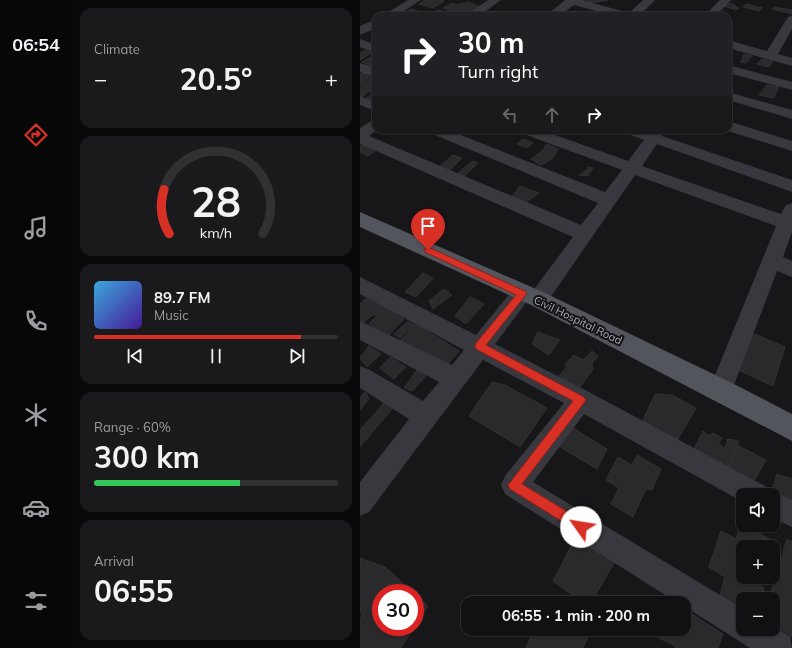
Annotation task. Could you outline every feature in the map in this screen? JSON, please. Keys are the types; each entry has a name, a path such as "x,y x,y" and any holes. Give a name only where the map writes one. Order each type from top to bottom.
{"main road":[{"name":"Civil Hospital Road","path":"360,219 530,296 721,390 792,428"}],"street":[{"path":"395,12 416,0"},
{"path":"477,12 496,0"},
{"path":"557,12 572,0 614,12"},
{"path":"636,12 650,0"},
{"path":"714,12 726,0"},
{"path":"770,56 792,19"},
{"path":"360,32 372,24"},
{"path":"360,43 372,48"},
{"path":"732,45 792,62"},
{"path":"360,67 372,72"},
{"path":"732,70 792,86"},
{"path":"732,97 792,115"},
{"path":"360,100 372,104"},
{"path":"372,127 360,137 584,234"},
{"path":"732,127 792,146"},
{"path":"445,134 608,200"},
{"path":"537,134 632,168 789,216 721,390"},
{"path":"360,503 456,379 479,346 530,296 584,234 656,134 792,186"},
{"path":"771,260 792,269"},
{"path":"360,285 581,400 743,488"},
{"path":"360,330 456,379"},
{"path":"360,376 426,416"},
{"path":"581,400 514,485 736,622"},
{"path":"780,508 792,514"},
{"path":"759,636 779,648"}],"building":[{"path":"425,0 444,1 433,8 419,4"},
{"path":"585,0 608,0 593,3"},
{"path":"468,2 482,8 475,12 456,12 443,8 452,3 458,5"},
{"path":"728,3 739,8 736,10 724,6"},
{"path":"747,4 762,8 759,11 743,7"},
{"path":"774,7 792,10 792,14 772,9"},
{"path":"411,9 420,12 406,12"},
{"path":"438,10 445,12 435,12"},
{"path":"366,50 372,52 360,60 360,53"},
{"path":"744,54 752,56 746,63 741,62"},
{"path":"372,56 372,66 362,62"},
{"path":"762,59 773,61 769,67 757,64"},
{"path":"365,72 372,75 372,79 360,86 360,74"},
{"path":"372,81 372,92 370,91 362,97 360,96 360,88"},
{"path":"767,85 779,87 773,98 759,95"},
{"path":"372,94 372,104 364,100"},
{"path":"523,139 533,143 527,148 517,144"},
{"path":"366,143 379,148 368,156 360,152 360,147"},
{"path":"547,144 558,149 552,159 541,165 531,159 542,151"},
{"path":"453,155 462,158 448,172 438,168"},
{"path":"472,161 478,163 461,179 455,176"},
{"path":"588,167 593,168 588,176 579,175 587,170"},
{"path":"520,186 539,193 526,202 512,197"},
{"path":"423,273 433,278 416,297 405,292"},
{"path":"444,289 452,295 433,309 429,301"},
{"path":"470,297 484,304 466,324 455,316"},
{"path":"366,298 385,308 377,315 373,315 363,323 360,322 360,304"},
{"path":"385,308 404,319 388,336 369,324"},
{"path":"408,321 414,325 400,338 394,334"},
{"path":"416,324 440,339 424,356 399,342"},
{"path":"538,332 560,340 549,355 532,344"},
{"path":"752,333 785,347 773,386 738,370"},
{"path":"440,339 459,351 446,366 424,356"},
{"path":"369,346 381,354 367,367 360,358"},
{"path":"592,351 598,356 592,363 593,369 580,387 559,376 566,368 566,363 574,355 583,360"},
{"path":"390,357 406,367 394,379 380,368"},
{"path":"417,370 426,376 412,391 404,388"},
{"path":"492,382 505,385 547,408 520,447 469,416"},
{"path":"365,392 369,399 360,410 360,398"},
{"path":"655,394 672,395 696,408 675,444 640,427"},
{"path":"384,403 392,409 360,447 360,430"},
{"path":"568,425 607,449 597,469 555,444"},
{"path":"703,431 709,436 713,433 722,438 718,444 725,448 728,439 739,441 729,466 720,471 691,455"},
{"path":"737,445 766,460 751,486 720,471 729,466"},
{"path":"637,455 661,469 652,490 646,489 633,517 611,504 619,488 606,480 618,457 632,465"},
{"path":"777,474 792,479 792,511 780,504 780,488 773,488"},
{"path":"721,531 736,539 738,532 757,532 771,540 736,540 736,584 757,584 764,588 763,592 736,592 736,605 720,595 725,577 709,567"},
{"path":"787,539 792,542 792,633 790,640 780,634 780,592 771,592 774,584 780,584 780,562"},
{"path":"574,541 589,544 614,563 595,596 574,596 553,581"},
{"path":"360,558 385,567 404,584 372,584 372,636 408,636 401,648 360,648 360,619 362,616 360,609"},
{"path":"424,602 428,606 424,612"},
{"path":"691,614 723,634 718,648 675,648 675,646 655,636 691,636"},
{"path":"531,636 589,636 583,648 526,648"}],"route":[{"path":"428,250 522,293 479,346 581,400 514,485 581,527"}]}
